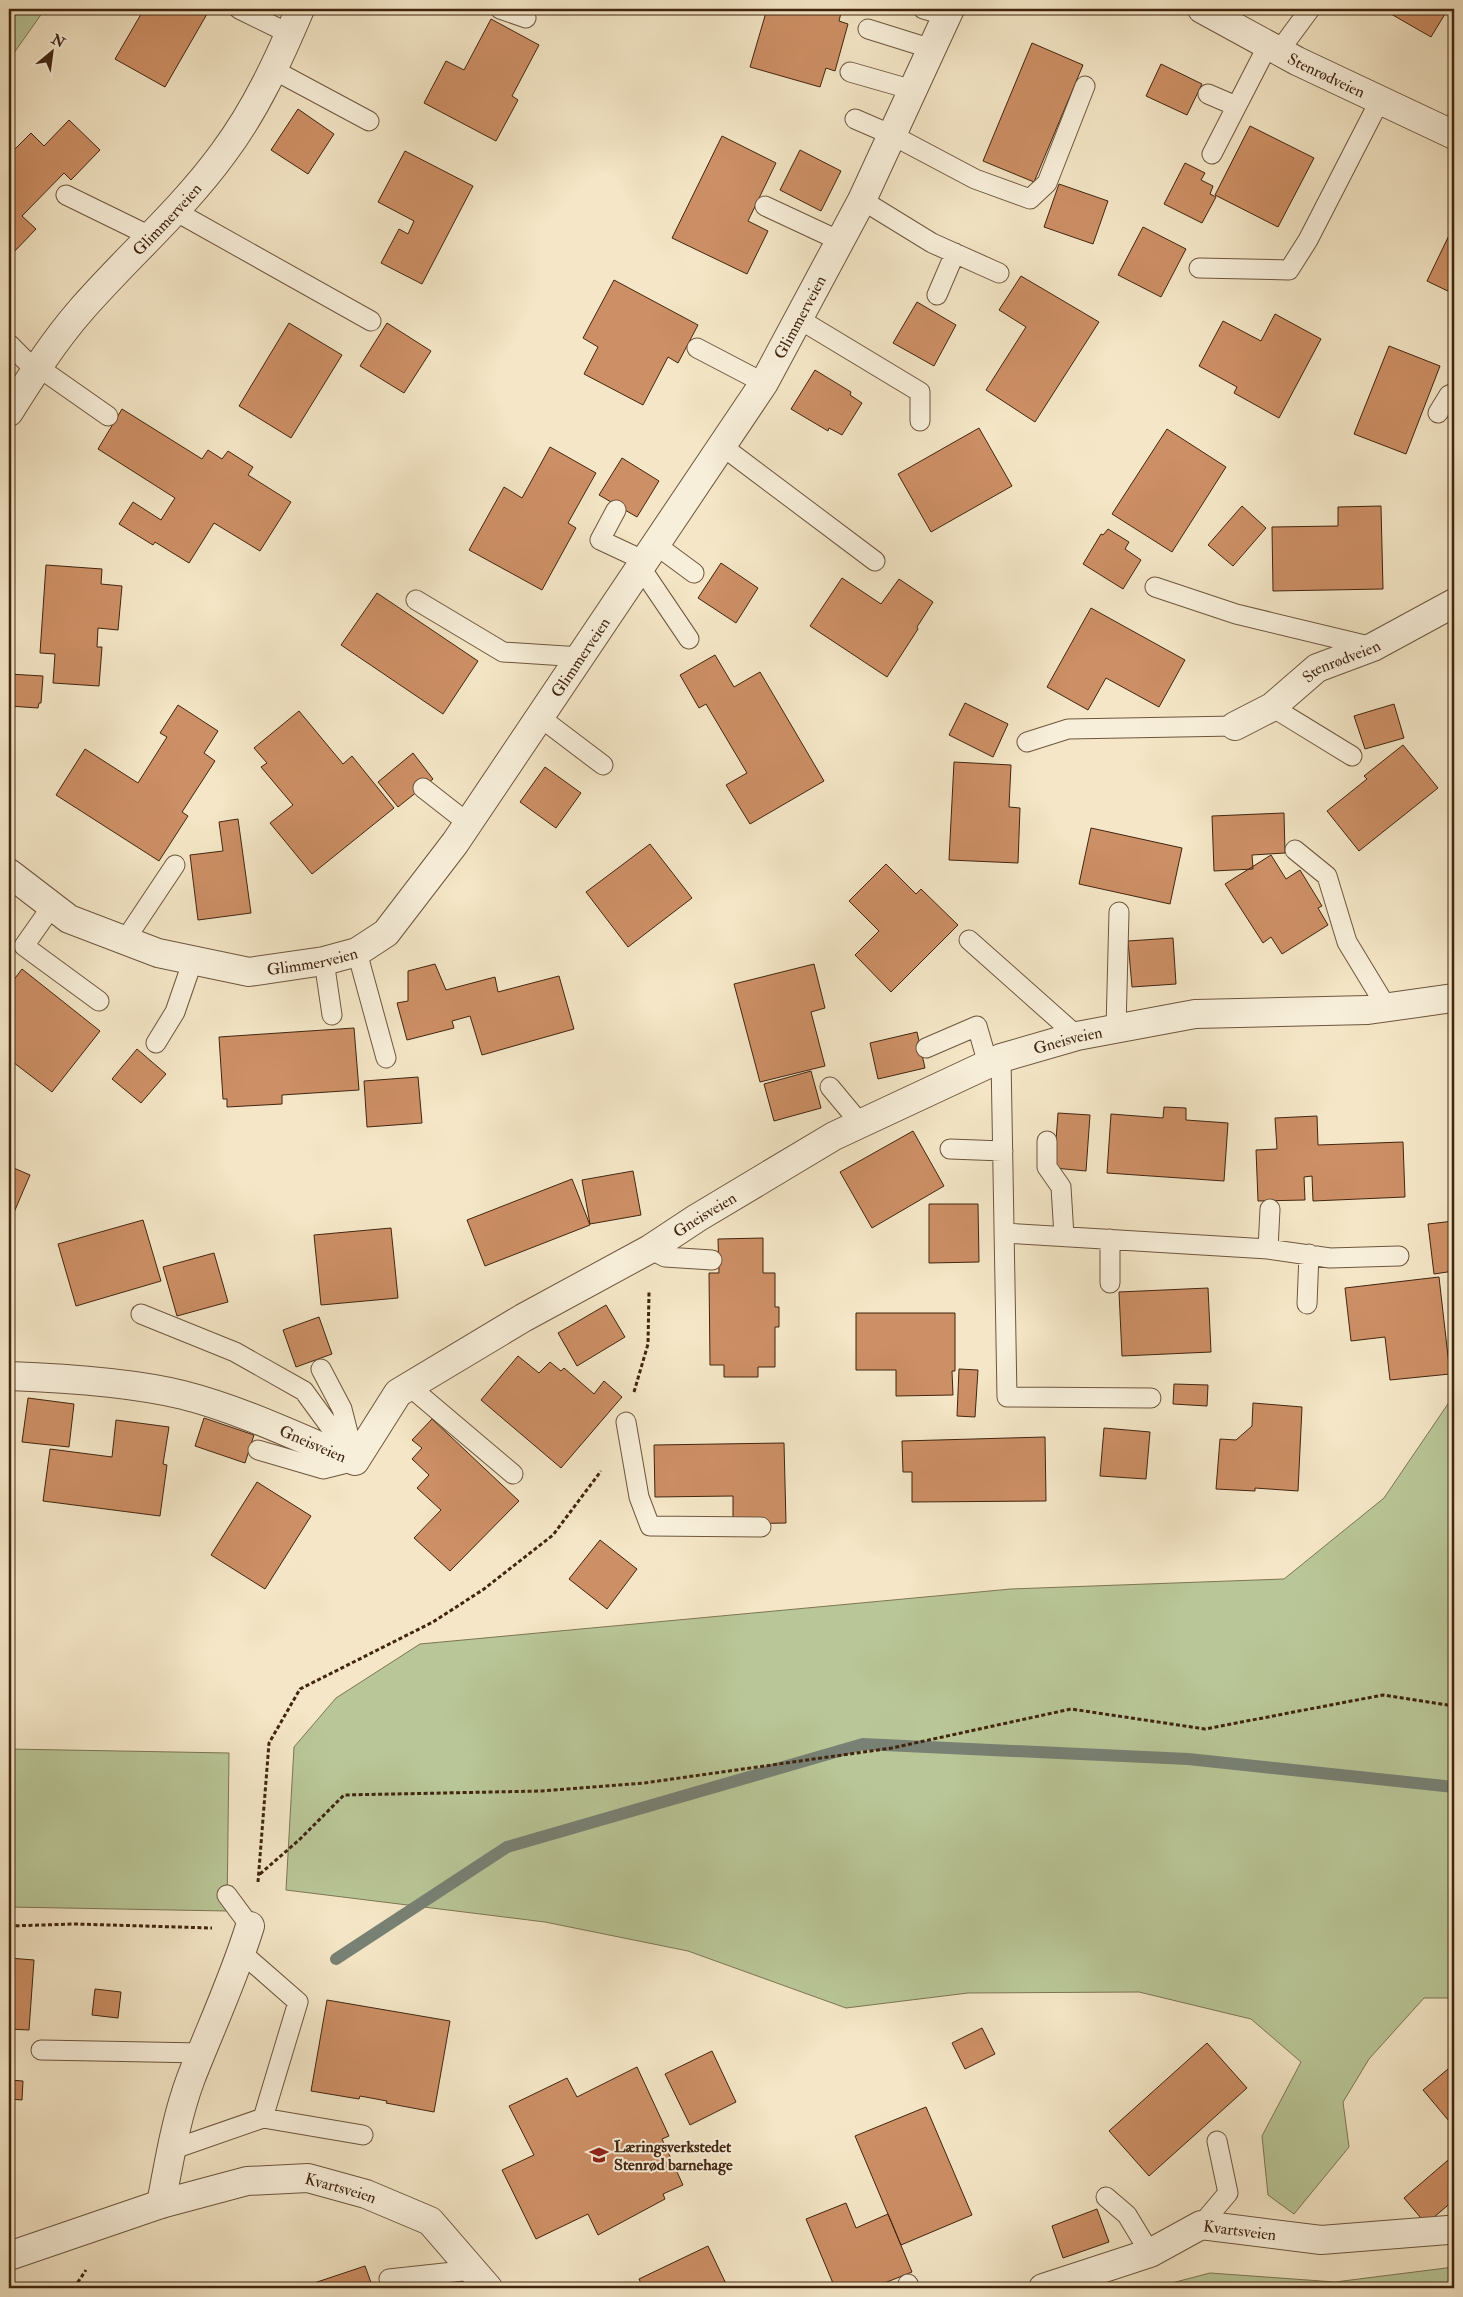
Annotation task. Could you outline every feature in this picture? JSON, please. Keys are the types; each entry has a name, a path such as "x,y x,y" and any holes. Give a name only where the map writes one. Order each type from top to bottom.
{"street":[{"name":"Glimmerveien","path":"9,412 36,368 81,310 152,237 224,152 274,70 300,9"},
{"name":"Glimmerveien","path":"10,877 69,919 158,953 249,972 324,961 357,952 386,933 469,824 764,384 862,200 932,49 940,11"},
{"name":"Stenrødveien","path":"1210,11 1273,48 1454,135"},
{"name":"Stenrødveien","path":"1235,726 1272,707 1317,668 1373,647 1454,603"},
{"name":"Gneisveien","path":"9,1376 55,1377 183,1395 239,1414 354,1461 398,1393 409,1386 523,1318 650,1249 697,1218 816,1146 860,1123 994,1061 1076,1036 1195,1014 1368,1010 1454,999"},
{"path":"161,2204 171,2150 190,2080 242,1954 250,1926"},
{"name":"Kvartsveien","path":"9,2256 161,2204 247,2181 308,2178 366,2194 430,2221 480,2279"},
{"name":"Kvartsveien","path":"1043,2288 1150,2253 1201,2225 1321,2240 1448,2230"}],"lane":[{"path":"239,9 290,34"},
{"path":"500,9 526,18"},
{"path":"1212,154 1236,106 1273,48 1310,9"},
{"path":"868,29 932,49"},
{"path":"274,70 369,121"},
{"path":"850,72 913,90"},
{"path":"855,119 892,135 975,179 1030,199 1047,183 1085,86"},
{"path":"1208,94 1236,106"},
{"path":"1199,268 1289,270 1308,240 1380,100"},
{"path":"66,195 152,237"},
{"path":"862,200 932,243 999,273"},
{"path":"765,206 840,242"},
{"path":"175,211 371,321"},
{"path":"937,295 955,254"},
{"path":"799,318 844,354 920,392 920,421"},
{"path":"9,344 36,368 108,416"},
{"path":"697,348 764,384"},
{"path":"1438,413 1449,395 1454,393"},
{"path":"722,446 875,561"},
{"path":"616,510 600,540 694,573"},
{"path":"647,558 689,639"},
{"path":"1155,587 1236,614 1373,647"},
{"path":"416,600 503,652 581,657"},
{"path":"1272,707 1352,756"},
{"path":"541,718 603,765"},
{"path":"1027,742 1068,729 1235,726"},
{"path":"423,788 469,824"},
{"path":"1295,850 1327,876 1347,942 1388,1008"},
{"path":"124,940 175,865"},
{"path":"52,906 24,946 99,1001"},
{"path":"1116,1028 1119,912"},
{"path":"969,940 1076,1036"},
{"path":"357,952 386,1058"},
{"path":"156,1043 175,1012 193,960"},
{"path":"324,961 332,1015"},
{"path":"926,1048 977,1026 994,1061 1003,1151 1007,1397 1151,1398"},
{"path":"830,1087 860,1123"},
{"path":"1047,1141 1047,1168 1061,1187 1064,1236"},
{"path":"950,1149 1003,1151"},
{"path":"1268,1249 1270,1209"},
{"path":"1004,1233 1268,1249 1330,1258 1399,1256"},
{"path":"1110,1239 1110,1283"},
{"path":"650,1249 665,1257 712,1260"},
{"path":"1307,1304 1310,1254"},
{"path":"141,1314 235,1352 304,1391 354,1461"},
{"path":"321,1369 342,1408 354,1461"},
{"path":"409,1386 513,1474"},
{"path":"626,1422 639,1497 650,1526 762,1527"},
{"path":"258,1450 323,1469 354,1461"},
{"path":"227,1896 250,1926"},
{"path":"242,1954 298,2002 263,2118"},
{"path":"41,2050 202,2052"},
{"path":"171,2150 263,2118 363,2135"},
{"path":"1201,2225 1228,2193 1217,2141"},
{"path":"1106,2197 1127,2215 1150,2253"},
{"path":"389,2279 480,2279"}],"path":[{"path":"9,1926 75,1924 223,1929 250,1926 260,1874 269,1743 300,1689 433,1622 484,1589 553,1535 598,1475 626,1422 648,1344 650,1249"},
{"path":"260,1874 299,1840 344,1795 542,1792 644,1783 892,1748 1071,1709 1205,1729 1383,1695 1454,1706"}],"green space":[{"path":"9,9 45,9 9,60"},
{"path":"1454,1395 1454,1998 1424,1998 1369,2059 1343,2102 1349,2147 1294,2214 1268,2195 1262,2136 1301,2062 1251,2019 1139,1992 968,1993 846,2008 688,1951 545,1922 286,1890 294,1747 336,1698 420,1644 1011,1589 1284,1579 1384,1498"},
{"path":"9,1749 229,1753 227,1911 9,1907"},
{"path":"1454,2267 1454,2288 1163,2288 1164,2285 1210,2273 1335,2282"}],"building":[{"path":"144,9 198,9 207,14 165,87 115,59"},
{"path":"767,9 842,9 839,21 848,24 835,71 826,68 820,87 750,67"},
{"path":"1395,9 1448,9 1431,37 1391,14"},
{"path":"491,19 539,45 512,96 518,100 496,141 424,103 446,61 464,70"},
{"path":"1032,43 1083,65 1034,182 983,161"},
{"path":"1161,64 1202,84 1187,115 1146,96"},
{"path":"298,109 334,134 308,174 271,150"},
{"path":"69,120 100,150 71,180 64,173 22,216 36,229 12,254 9,252 9,155 31,133 44,146"},
{"path":"1250,126 1314,158 1278,227 1215,195"},
{"path":"722,136 776,163 748,221 768,231 747,274 672,238"},
{"path":"800,150 841,171 821,211 780,190"},
{"path":"405,151 473,186 422,284 381,263 399,229 408,234 414,221 378,202"},
{"path":"1185,163 1205,173 1201,180 1213,186 1210,194 1216,197 1202,223 1164,204"},
{"path":"1059,184 1108,201 1093,244 1044,227"},
{"path":"1454,225 1454,294 1427,281"},
{"path":"1143,227 1186,249 1161,297 1118,275"},
{"path":"1021,276 1099,322 1035,422 986,390 1026,327 999,310"},
{"path":"614,280 698,325 678,363 668,357 643,405 584,374 598,347 583,338"},
{"path":"917,302 956,325 934,366 893,343"},
{"path":"1275,314 1321,339 1279,418 1234,393 1237,387 1199,366 1223,321 1261,341"},
{"path":"289,323 342,355 291,438 239,406"},
{"path":"387,323 431,351 404,393 360,366"},
{"path":"1389,346 1440,366 1406,454 1354,434"},
{"path":"815,370 851,392 850,395 862,403 842,435 829,428 828,431 791,409"},
{"path":"122,409 202,459 208,450 222,459 228,451 253,467 248,475 291,502 260,551 214,523 189,563 155,542 153,545 119,524 133,502 161,520 175,498 98,449"},
{"path":"979,428 1012,486 931,532 898,474"},
{"path":"1167,429 1226,467 1172,552 1112,514"},
{"path":"550,447 596,473 568,523 576,528 542,590 469,550 504,487 522,498"},
{"path":"622,458 659,481 637,517 599,495"},
{"path":"1242,506 1266,528 1233,566 1208,545"},
{"path":"1381,506 1383,589 1273,591 1272,527 1338,526 1338,507"},
{"path":"1108,529 1129,542 1125,549 1141,560 1123,589 1083,564 1101,534 1103,535"},
{"path":"721,563 758,588 736,623 698,598"},
{"path":"46,565 102,569 101,584 122,586 118,630 98,628 97,647 102,647 99,686 53,683 55,654 40,653"},
{"path":"842,578 881,604 899,579 933,602 887,677 810,626"},
{"path":"377,593 478,661 443,714 341,645"},
{"path":"1091,608 1185,660 1159,707 1106,678 1088,710 1047,687"},
{"path":"715,655 734,687 760,672 824,781 750,824 726,785 747,773 706,704 699,708 680,675"},
{"path":"9,674 43,676 41,703 39,703 38,708 9,706"},
{"path":"965,703 1008,724 993,757 949,735"},
{"path":"1394,704 1404,738 1365,749 1354,716"},
{"path":"178,705 218,731 204,753 215,761 182,812 188,816 159,861 56,795 85,749 138,783 167,737 160,733"},
{"path":"299,711 343,764 352,756 394,808 312,874 270,823 293,805 261,767 267,763 254,748"},
{"path":"1403,745 1438,788 1359,851 1327,811 1367,779 1364,776"},
{"path":"413,753 433,779 398,807 378,782"},
{"path":"954,762 1011,765 1009,807 1020,808 1018,863 949,860"},
{"path":"545,767 581,793 556,828 520,802"},
{"path":"1284,813 1285,853 1252,855 1253,869 1214,871 1212,816"},
{"path":"238,819 251,913 198,920 190,855 223,851 219,822"},
{"path":"1091,828 1182,848 1170,904 1079,884"},
{"path":"650,844 692,898 628,947 586,892"},
{"path":"1271,855 1286,879 1300,870 1322,906 1318,908 1328,925 1282,954 1271,937 1263,943 1225,884"},
{"path":"886,864 916,894 921,889 958,925 891,992 855,955 879,931 849,901"},
{"path":"1173,938 1176,984 1132,987 1128,941"},
{"path":"435,964 446,990 495,977 498,992 559,976 574,1029 482,1055 470,1016 452,1021 454,1028 407,1040 397,1003 408,1001 408,971"},
{"path":"814,964 825,1008 811,1012 825,1066 760,1082 734,984"},
{"path":"22,969 100,1031 52,1092 9,1059 9,986"},
{"path":"354,1028 359,1090 282,1095 282,1104 227,1107 227,1099 223,1099 219,1037"},
{"path":"917,1032 925,1068 878,1079 870,1043"},
{"path":"137,1049 166,1074 141,1103 112,1079"},
{"path":"811,1071 821,1108 774,1121 764,1084"},
{"path":"418,1077 422,1123 367,1127 364,1081"},
{"path":"1164,1107 1186,1108 1186,1120 1228,1123 1224,1181 1107,1173 1111,1114 1163,1118"},
{"path":"1058,1113 1090,1115 1086,1171 1054,1168"},
{"path":"1317,1116 1318,1145 1403,1142 1405,1197 1313,1201 1312,1176 1304,1177 1305,1200 1258,1201 1256,1150 1277,1149 1275,1118"},
{"path":"913,1131 944,1186 872,1228 840,1172"},
{"path":"9,1166 30,1175 9,1224"},
{"path":"633,1171 641,1215 590,1224 582,1180"},
{"path":"572,1179 590,1225 485,1266 467,1220"},
{"path":"929,1204 978,1204 979,1262 929,1263"},
{"path":"143,1220 161,1281 76,1306 58,1244"},
{"path":"1454,1221 1454,1271 1434,1274 1428,1224"},
{"path":"391,1228 398,1298 321,1305 314,1235"},
{"path":"763,1238 763,1273 775,1273 775,1307 779,1307 779,1327 775,1327 775,1367 758,1367 758,1377 724,1377 724,1365 710,1365 709,1273 719,1273 718,1239"},
{"path":"214,1253 228,1302 177,1316 163,1267"},
{"path":"1439,1277 1450,1374 1390,1380 1385,1337 1351,1341 1345,1288"},
{"path":"1208,1288 1211,1352 1122,1356 1119,1292"},
{"path":"606,1305 625,1337 577,1366 558,1333"},
{"path":"856,1313 955,1313 955,1371 952,1371 953,1395 896,1396 896,1370 856,1370"},
{"path":"319,1317 332,1354 296,1367 283,1330"},
{"path":"518,1356 539,1373 550,1362 561,1371 564,1368 594,1394 604,1381 622,1397 561,1468 481,1400"},
{"path":"959,1369 978,1370 975,1417 957,1416"},
{"path":"1174,1384 1208,1385 1207,1406 1173,1404"},
{"path":"28,1398 74,1404 69,1447 22,1442"},
{"path":"1253,1403 1302,1407 1298,1491 1255,1488 1255,1491 1216,1489 1220,1439 1236,1440 1252,1426"},
{"path":"204,1418 254,1435 245,1463 195,1446"},
{"path":"432,1419 519,1501 450,1571 414,1538 441,1510 417,1488 429,1475 412,1459 422,1448 412,1440"},
{"path":"116,1420 169,1427 163,1464 167,1465 160,1516 43,1501 50,1449 112,1457"},
{"path":"1104,1428 1150,1432 1146,1479 1100,1476"},
{"path":"1045,1437 1046,1501 912,1502 912,1472 903,1472 902,1441"},
{"path":"784,1443 786,1523 733,1524 733,1496 655,1497 654,1445"},
{"path":"257,1482 311,1516 265,1589 211,1555"},
{"path":"600,1540 637,1569 607,1609 569,1579"},
{"path":"9,1958 34,1960 29,2030 9,2029"},
{"path":"95,1989 121,1992 118,2018 92,2015"},
{"path":"327,2000 450,2021 434,2112 360,2096 359,2099 311,2091"},
{"path":"982,2028 995,2054 965,2069 952,2043"},
{"path":"1207,2043 1247,2088 1149,2176 1109,2131"},
{"path":"712,2051 736,2102 690,2125 665,2074"},
{"path":"1454,2064 1454,2127 1423,2090"},
{"path":"637,2067 669,2136 662,2139 683,2185 663,2194 665,2199 598,2235 588,2214 536,2239 502,2170 534,2155 509,2106 567,2078 577,2097"},
{"path":"9,2080 23,2081 22,2100 9,2099"},
{"path":"926,2107 972,2215 901,2245 855,2136"},
{"path":"1454,2155 1454,2200 1426,2224 1404,2198"},
{"path":"846,2203 856,2228 888,2214 912,2272 872,2288 835,2288 806,2219"},
{"path":"1097,2209 1109,2242 1063,2258 1052,2226"},
{"path":"708,2246 728,2288 643,2288 639,2279"},
{"path":"365,2266 373,2288 312,2288 311,2284"}],"waterway":[{"path":"336,1959 507,1847 863,1744 1188,1759 1454,1787"}],"place":[{"name":"Læringsverkstedet Stenrød barnehage","path":"599,2155"}]}
